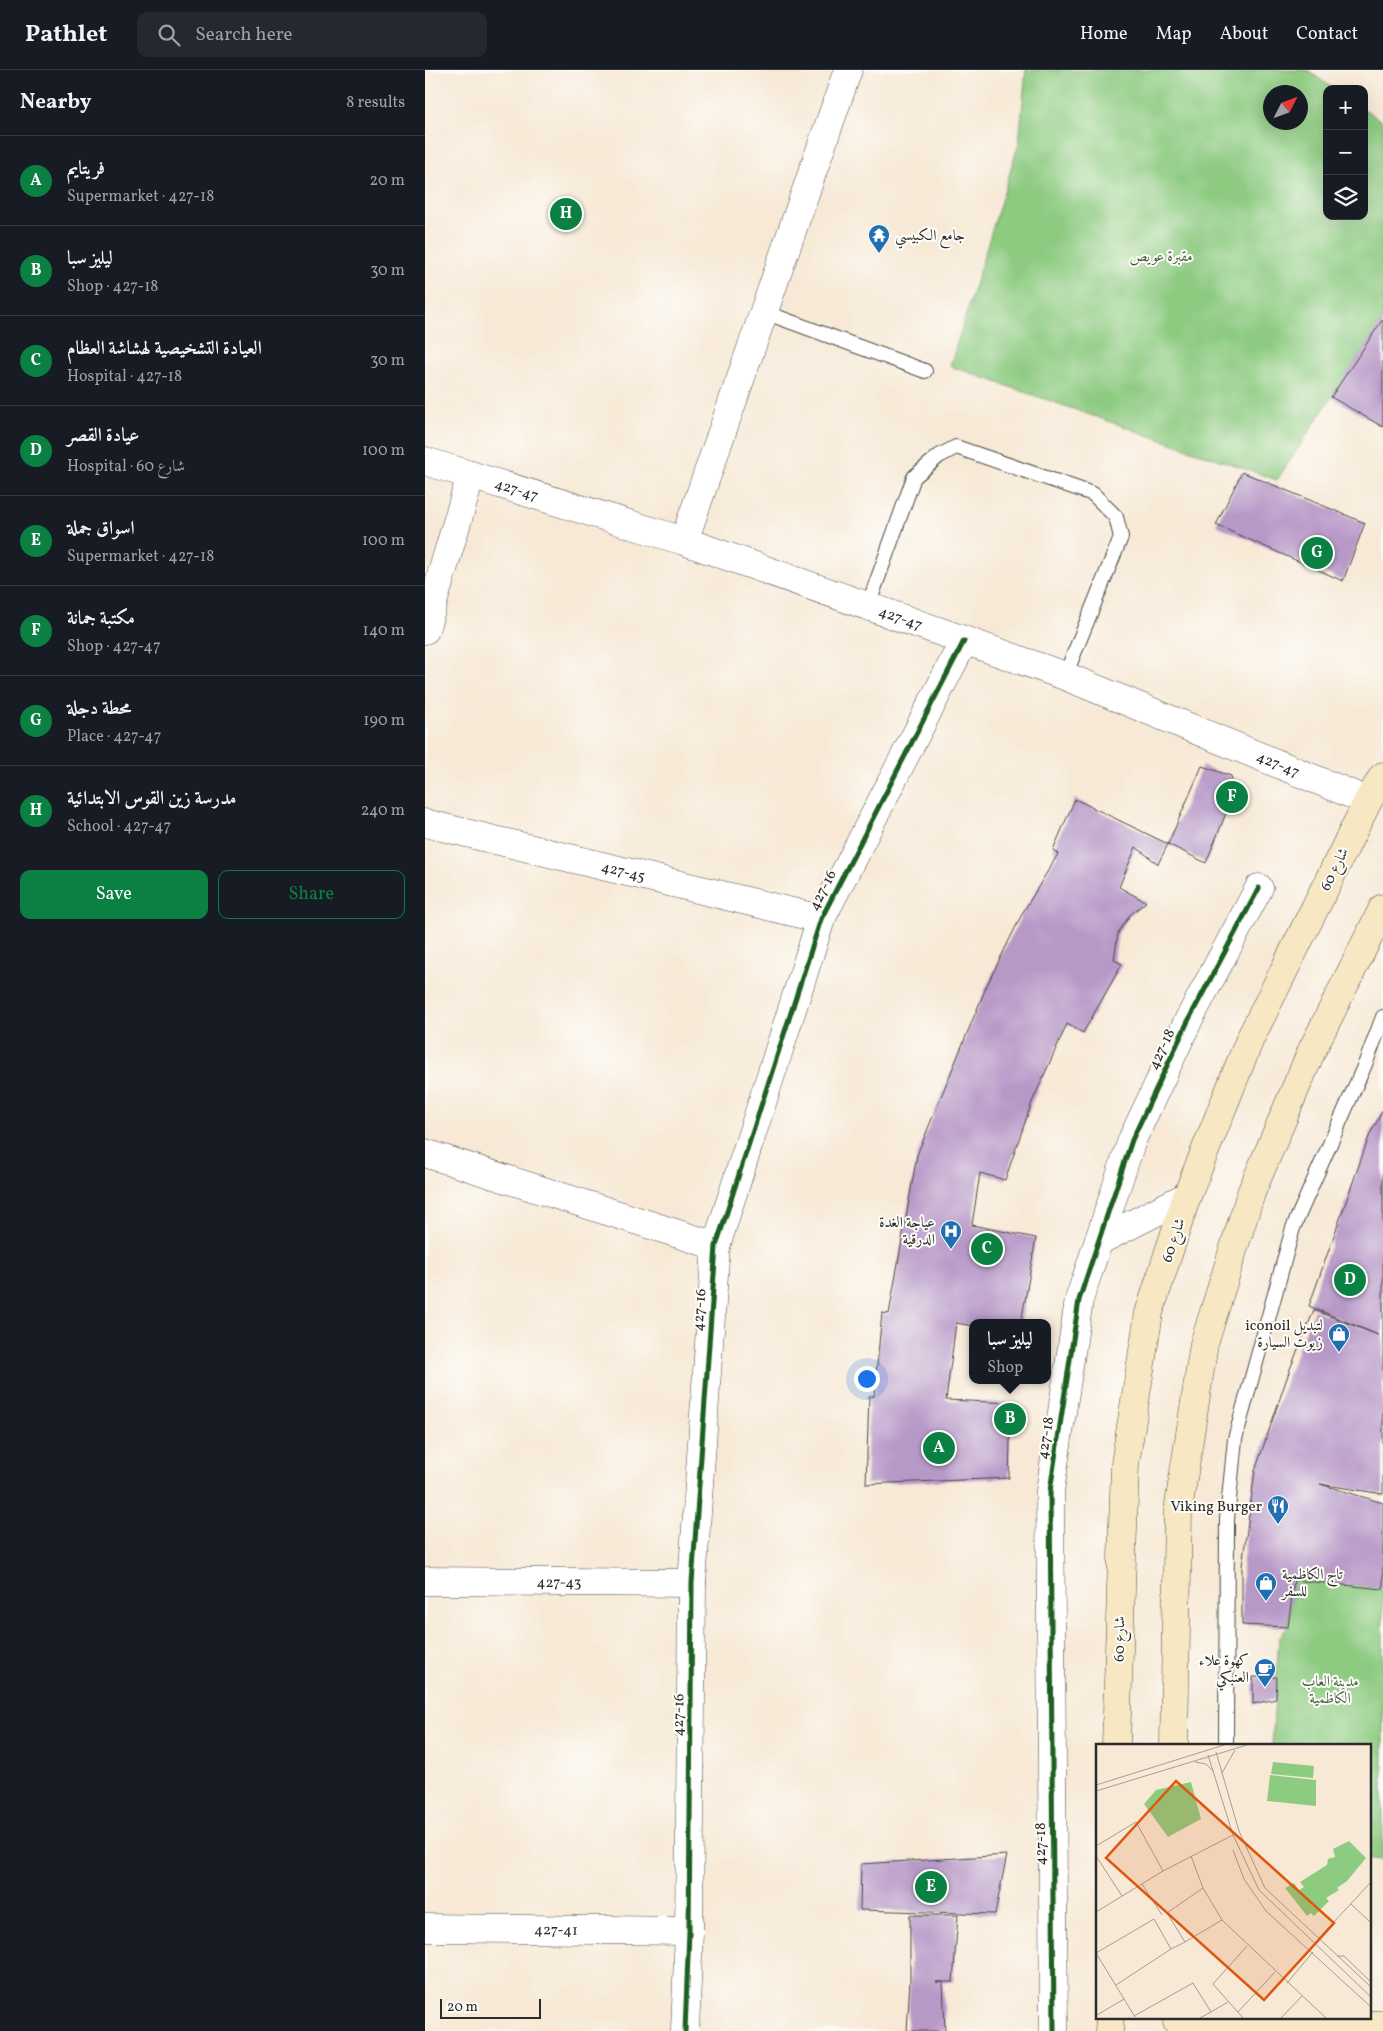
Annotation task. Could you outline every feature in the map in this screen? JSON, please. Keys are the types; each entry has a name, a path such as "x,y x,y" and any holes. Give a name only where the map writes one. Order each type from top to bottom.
{"street":[{"path":"684,541 848,70"},
{"name":"427-47","path":"425,461 684,541 1065,676 1368,801"},
{"path":"425,630 471,475"},
{"name":"427-16","path":"685,2031 689,1931 692,1583 716,1246 821,919 964,640"},
{"name":"شارع 60","path":"1116,1744 1125,1464 1149,1313 1187,1196 1250,1040 1368,801 1383,776"},
{"name":"427-45","path":"425,823 821,919"},
{"name":"427-18","path":"1054,2031 1049,1490 1079,1300 1132,1140 1189,1019 1259,888"},
{"path":"1174,1744 1178,1511 1204,1344 1251,1193 1312,1050 1383,908"},
{"path":"425,1153 716,1246"},
{"path":"1099,1241 1187,1196"},
{"name":"427-43","path":"425,1581 692,1583"},
{"name":"427-41","path":"425,1928 689,1931"},
{"path":"1109,2031 1110,2018"},
{"path":"1177,2024 1383,2025"}],"lane":[{"path":"763,312 925,371"},
{"path":"868,606 914,477 939,456 956,447 1093,494 1116,517 1121,537 1065,676"},
{"path":"1225,1744 1227,1519 1235,1439 1293,1228 1366,1062 1383,1017"}],"green space":[{"name":"مقبرة عويص","path":"1026,70 1307,70 1328,85 1323,85 1323,220 1368,220 1368,112 1383,122 1383,319 1277,480 950,366 1019,143"},
{"name":"مدينة العاب الكاظمية","path":"1383,1503 1383,1860 1371,1859 1371,1744 1272,1744 1279,1637 1288,1627 1294,1580"}],"building":[{"path":"1383,319 1383,427 1331,397"},
{"path":"1242,472 1365,523 1343,581 1216,525"},
{"path":"1202,766 1231,776 1235,791 1206,863 1168,844"},
{"path":"1075,799 1168,844 1158,864 1136,847 1119,887 1146,902 1130,915 1118,933 1114,960 1122,964 1083,1033 1067,1024 1032,1102 1005,1180 980,1173 972,1225 1036,1238 1022,1319 969,1319 969,1325 956,1323 946,1400 1011,1403 1009,1478 866,1484 869,1396 874,1396 882,1313 889,1314 917,1155 987,985 1023,912 1058,854 1053,850"},
{"path":"1383,1110 1383,1494 1320,1484 1383,1503 1383,1589 1294,1580 1288,1627 1242,1625 1242,1566 1255,1471 1290,1369 1314,1310 1378,1335 1309,1306 1370,1134"},
{"name":"كهوة علاء العنبكي","path":"1253,1677 1277,1677 1276,1699 1253,1704"},
{"path":"1007,1855 995,1914 860,1910 861,1864"},
{"path":"910,1915 958,1915 953,1982 943,1982 945,2031 907,2031 910,1981"}],"cycle path":[{"path":"685,2031 689,1931 692,1583 716,1246 821,919 964,641"},
{"path":"1054,2031 1050,1491 1079,1300 1132,1140 1189,1019 1259,888"}],"place":[{"name":"مدرسة زين القوس الابتدائية","path":"566,214"},
{"name":"جامع الكبيسي","path":"879,254"},
{"name":"محطة دجلة","path":"1317,553"},
{"name":"مكتبة جمانة","path":"1232,797"},
{"name":"العيادة التشخيصية لهشاشة العظام","path":"987,1249"},
{"name":"عياجة الغدة الدرقية","path":"951,1250"},
{"name":"عيادة القصر","path":"1350,1280"},
{"name":"iconoil لتبديل زيوت السيارة","path":"1339,1353"},
{"name":"ليليز سبا","path":"1010,1419"},
{"name":"فريتايم","path":"939,1448"},
{"name":"Viking Burger","path":"1278,1525"},
{"name":"تاج الكاظمية للسفر","path":"1266,1602"},
{"name":"كهوة علاء العنبكي","path":"1265,1688"},
{"name":"اسواق جملة","path":"931,1887"}]}
